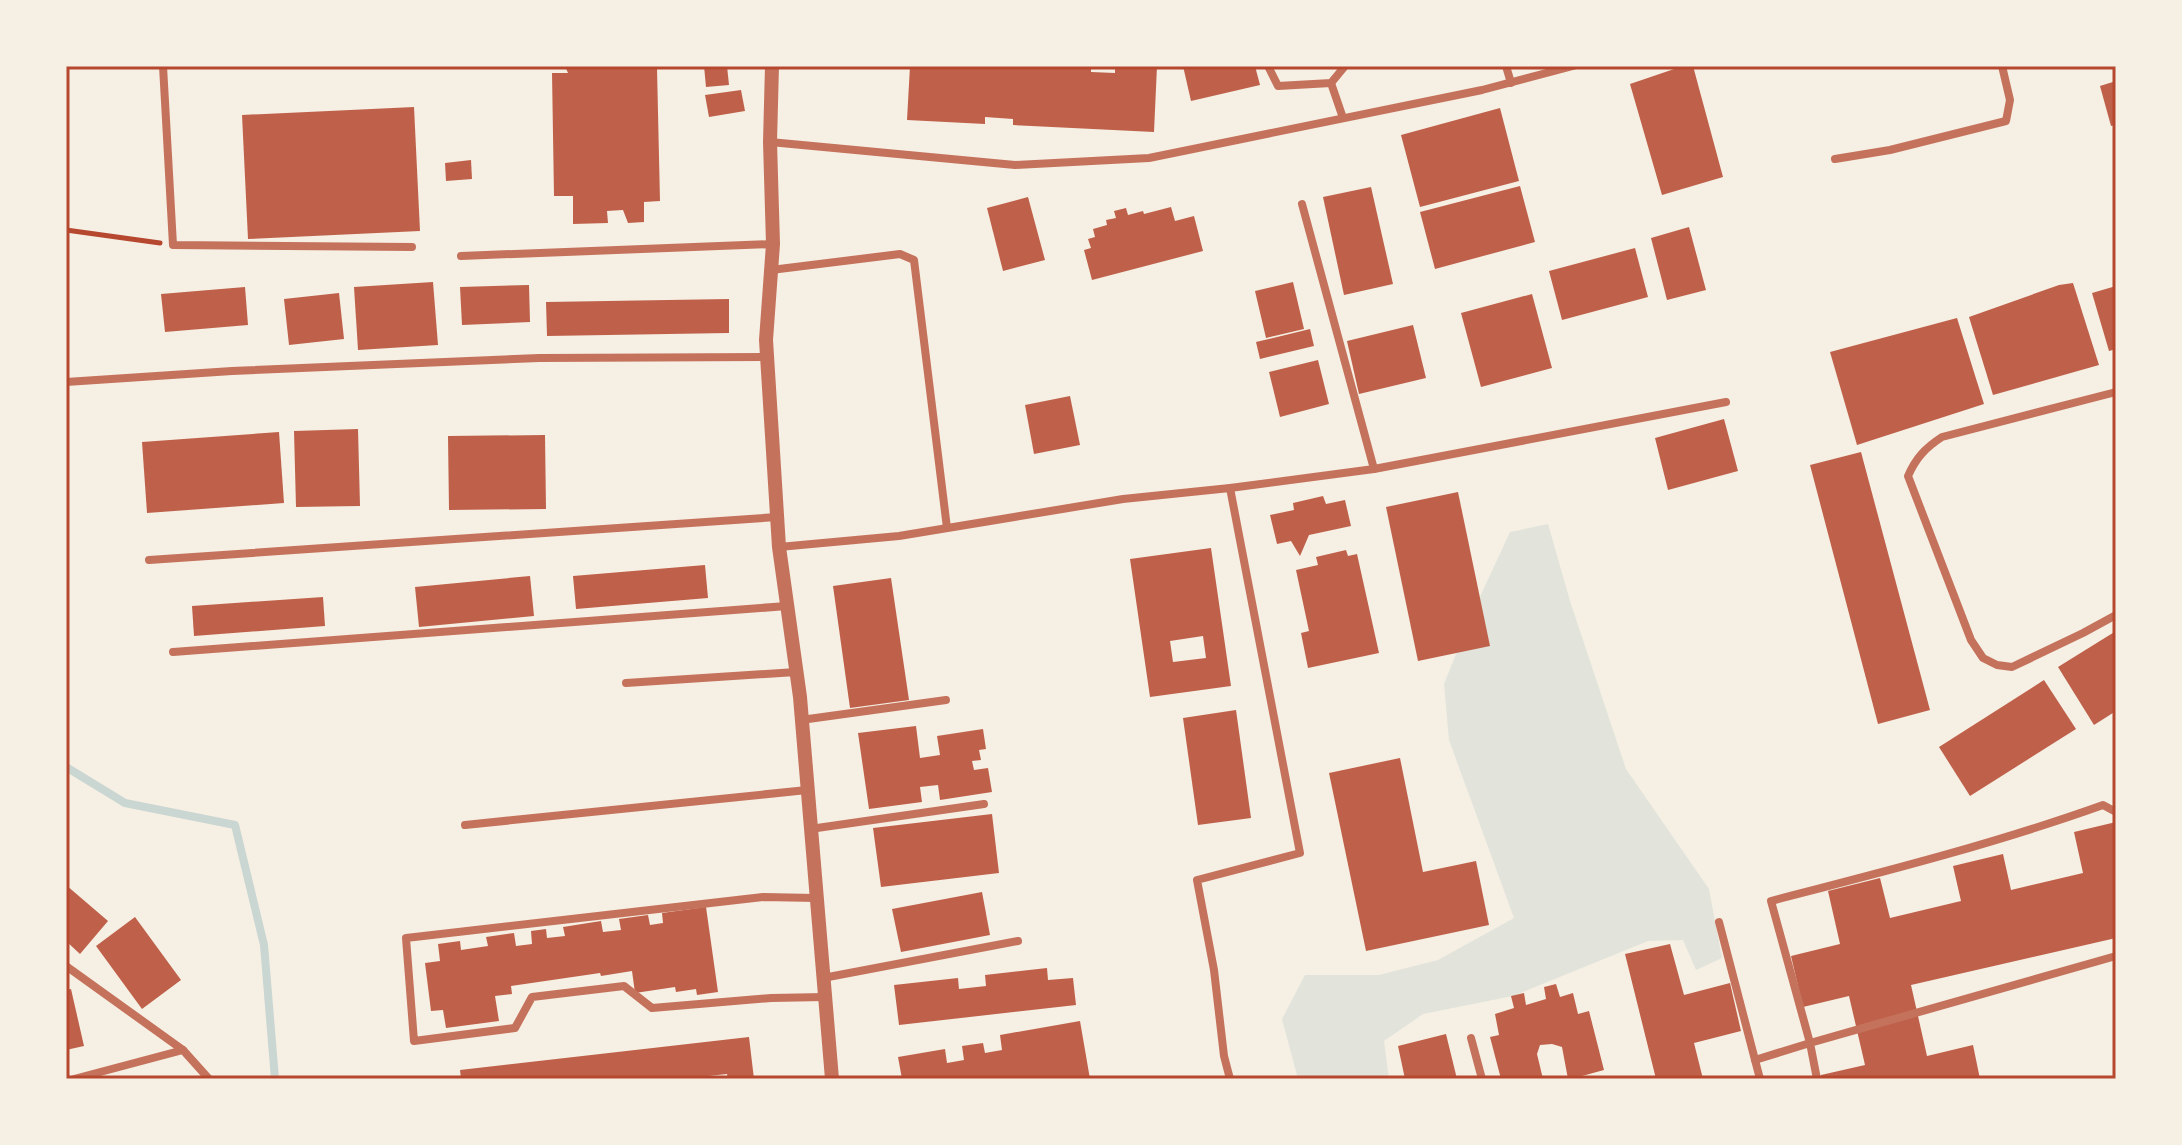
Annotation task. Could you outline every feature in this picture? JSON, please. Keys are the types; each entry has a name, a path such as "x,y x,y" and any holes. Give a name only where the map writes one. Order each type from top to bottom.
{"street":[{"path":"163,66 173,245 412,247"},
{"path":"772,66 770,142 773,244 767,357 779,547 801,720 832,1079"},
{"path":"1268,66 1278,86 1331,83 1345,66"},
{"path":"1506,66 1511,83"},
{"path":"770,142 1015,165 1149,158 1511,83 1573,66"},
{"path":"1835,159 1890,150 2006,121 2010,100 2002,66"},
{"path":"1331,83 1343,118"},
{"path":"1302,204 1374,469"},
{"path":"461,256 773,244"},
{"path":"771,270 900,254 914,260 947,528"},
{"path":"66,382 247,370 539,358 767,357"},
{"path":"2116,392 1942,437 1927,447 1908,476 1971,640 1983,658 1997,665 2012,667 2116,615"},
{"path":"779,547 899,536 1123,499 1374,469 1726,402"},
{"path":"1230,488 1300,853 1197,880 1230,1079"},
{"path":"149,560 777,517"},
{"path":"173,652 787,606"},
{"path":"626,683 796,672"},
{"path":"801,720 946,700"},
{"path":"465,825 807,790"},
{"path":"810,829 984,804"},
{"path":"1817,1079 1771,901 1949,855 2103,805 2116,812"},
{"path":"816,898 763,897 406,938 414,1041 515,1028 532,997 624,986 652,1008 771,998 825,997"},
{"path":"1719,922 1760,1079"},
{"path":"823,978 1018,941"},
{"path":"1755,1060 2116,956"},
{"path":"66,966 183,1050 209,1079"},
{"path":"1471,1038 1482,1079"},
{"path":"74,1079 183,1050"}],"path":[{"path":"66,230 173,245"}],"shaded area":[{"path":"1548,524 1626,769 1709,889 1722,958 1696,970 1683,940 1648,941 1513,996 1423,1014 1384,1041 1389,1079 1298,1079 1282,1019 1305,975 1379,975 1438,960 1514,918 1449,740 1444,684 1510,532"}],"building":[{"path":"565,66 657,68 660,201 644,202 644,222 628,223 623,210 607,211 608,223 573,224 573,196 554,196 552,73 568,73"},
{"path":"704,66 727,66 729,85 706,87"},
{"path":"910,66 1091,66 1091,72 1115,73 1115,66 1157,66 1154,132 1013,125 1013,119 985,117 985,124 907,120"},
{"path":"1183,66 1255,66 1260,85 1191,101"},
{"path":"1683,66 1693,66 1723,177 1662,195 1630,84"},
{"path":"2116,81 2116,125 2111,126 2100,86"},
{"path":"741,90 745,111 709,117 705,95"},
{"path":"414,107 420,231 248,239 242,115"},
{"path":"1500,108 1519,181 1420,207 1401,135"},
{"path":"471,160 472,179 446,181 445,163"},
{"path":"1520,186 1535,242 1435,269 1420,212"},
{"path":"1371,187 1393,284 1344,295 1323,197"},
{"path":"1028,197 1045,260 1003,271 987,208"},
{"path":"1171,207 1175,221 1194,216 1203,251 1092,280 1084,250 1091,248 1088,239 1095,237 1093,229 1107,225 1106,220 1116,218 1114,211 1126,208 1128,215 1143,211 1144,214"},
{"path":"1689,227 1706,290 1667,300 1651,238"},
{"path":"1635,248 1648,297 1562,320 1549,271"},
{"path":"433,282 438,345 358,350 354,287"},
{"path":"1293,282 1304,329 1266,338 1255,291"},
{"path":"2073,283 2099,365 1993,395 1969,317 2059,285"},
{"path":"529,285 530,322 462,325 460,287"},
{"path":"2116,286 2116,349 2109,351 2092,293"},
{"path":"245,287 248,325 165,332 161,294"},
{"path":"339,293 344,339 289,345 284,299"},
{"path":"1532,294 1552,368 1481,387 1461,313"},
{"path":"729,299 729,333 547,336 546,302"},
{"path":"1957,318 1984,404 1857,445 1830,352"},
{"path":"1413,325 1426,378 1359,394 1347,341"},
{"path":"1310,329 1314,346 1260,359 1256,342"},
{"path":"1318,360 1329,404 1280,417 1269,372"},
{"path":"1070,396 1080,445 1034,454 1025,405"},
{"path":"1724,419 1738,471 1668,490 1655,438"},
{"path":"358,429 360,506 296,507 294,431"},
{"path":"279,432 284,503 147,513 142,442"},
{"path":"545,435 546,509 449,510 448,436"},
{"path":"1861,452 1930,710 1878,724 1810,465"},
{"path":"1458,492 1490,646 1418,661 1386,507"},
{"path":"1323,496 1326,504 1345,500 1351,526 1309,535 1300,556 1291,541 1277,544 1270,515 1294,510 1293,503"},
{"path":"1211,548 1231,686 1150,697 1130,559","holes":["1203,636 1206,658 1173,662 1170,641"]},
{"path":"1346,550 1348,556 1357,554 1379,653 1308,668 1301,633 1309,631 1296,570 1318,565 1316,557"},
{"path":"705,565 708,598 576,609 573,576"},
{"path":"530,576 534,616 419,627 415,587"},
{"path":"891,578 909,700 850,708 833,586"},
{"path":"323,597 325,626 194,636 192,606"},
{"path":"2116,631 2116,711 2094,725 2058,667"},
{"path":"2044,680 2076,729 1970,796 1939,747"},
{"path":"1236,710 1251,818 1198,825 1183,718"},
{"path":"916,726 920,758 940,755 937,736 983,729 986,749 979,750 981,760 972,761 974,770 988,768 992,792 940,800 938,785 920,787 922,802 869,809 858,733"},
{"path":"1400,758 1423,872 1476,861 1489,925 1366,951 1329,773"},
{"path":"992,814 999,873 881,887 873,828"},
{"path":"2116,822 2116,938 1911,985 1927,1056 1973,1045 1980,1079 1821,1079 1821,1075 1865,1065 1849,996 1803,1007 1791,956 1840,944 1828,891 1880,878 1890,918 1961,901 1953,866 2003,854 2011,890 2083,873 2074,832"},
{"path":"66,885 108,921 80,954 66,941"},
{"path":"982,892 990,935 901,952 892,909"},
{"path":"706,907 718,992 697,995 696,989 676,992 675,987 635,993 632,971 601,976 600,973 511,986 512,994 495,996 499,1021 446,1028 443,1010 431,1011 425,963 440,961 438,944 460,941 461,950 488,946 486,937 514,933 516,946 532,944 531,931 546,929 547,938 565,936 563,927 601,921 603,932 621,930 619,919 648,915 650,925 663,923 662,913"},
{"path":"135,917 181,980 142,1009 96,946"},
{"path":"1670,944 1684,995 1730,983 1741,1031 1694,1043 1703,1079 1656,1079 1625,954"},
{"path":"1047,968 1048,980 1073,978 1076,1005 899,1025 894,985 958,978 959,989 986,986 985,975"},
{"path":"1556,984 1560,997 1573,993 1578,1014 1589,1011 1604,1070 1582,1076 1583,1079 1568,1079 1562,1047 1540,1045 1537,1054 1543,1079 1501,1079 1490,1037 1499,1035 1495,1014 1514,1008 1511,996 1524,993 1526,1005 1546,999 1544,987"},
{"path":"71,989 84,1046 66,1050 66,990"},
{"path":"1080,1021 1090,1079 902,1079 898,1057 945,1049 947,1063 964,1060 962,1046 983,1043 985,1053 1002,1050 1000,1035"},
{"path":"1446,1034 1457,1079 1405,1079 1398,1046"},
{"path":"749,1037 754,1079 728,1079 727,1074 681,1079 461,1079 460,1070"}],"waterway":[{"path":"66,767 125,803 235,825 264,945 275,1079"}]}
